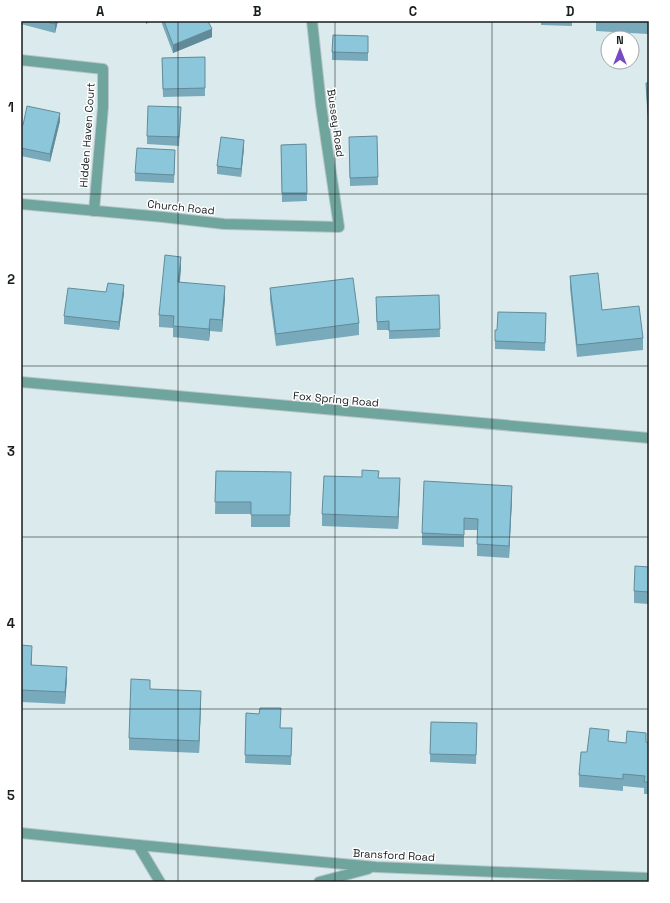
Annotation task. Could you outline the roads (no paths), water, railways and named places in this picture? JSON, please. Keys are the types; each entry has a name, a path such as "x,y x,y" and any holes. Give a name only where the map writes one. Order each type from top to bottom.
{"street":[{"name":"Bussey Road","path":"312,21 321,105 339,227"},
{"name":"Hidden Haven Court","path":"21,60 103,70 103,107 94,211"},
{"name":"Church Road","path":"21,204 224,224 339,227"},
{"name":"Fox Spring Road","path":"21,382 649,438"},
{"name":"Bransford Road","path":"21,833 376,867 649,878"},
{"path":"138,845 160,882"},
{"path":"319,882 376,867"}]}
